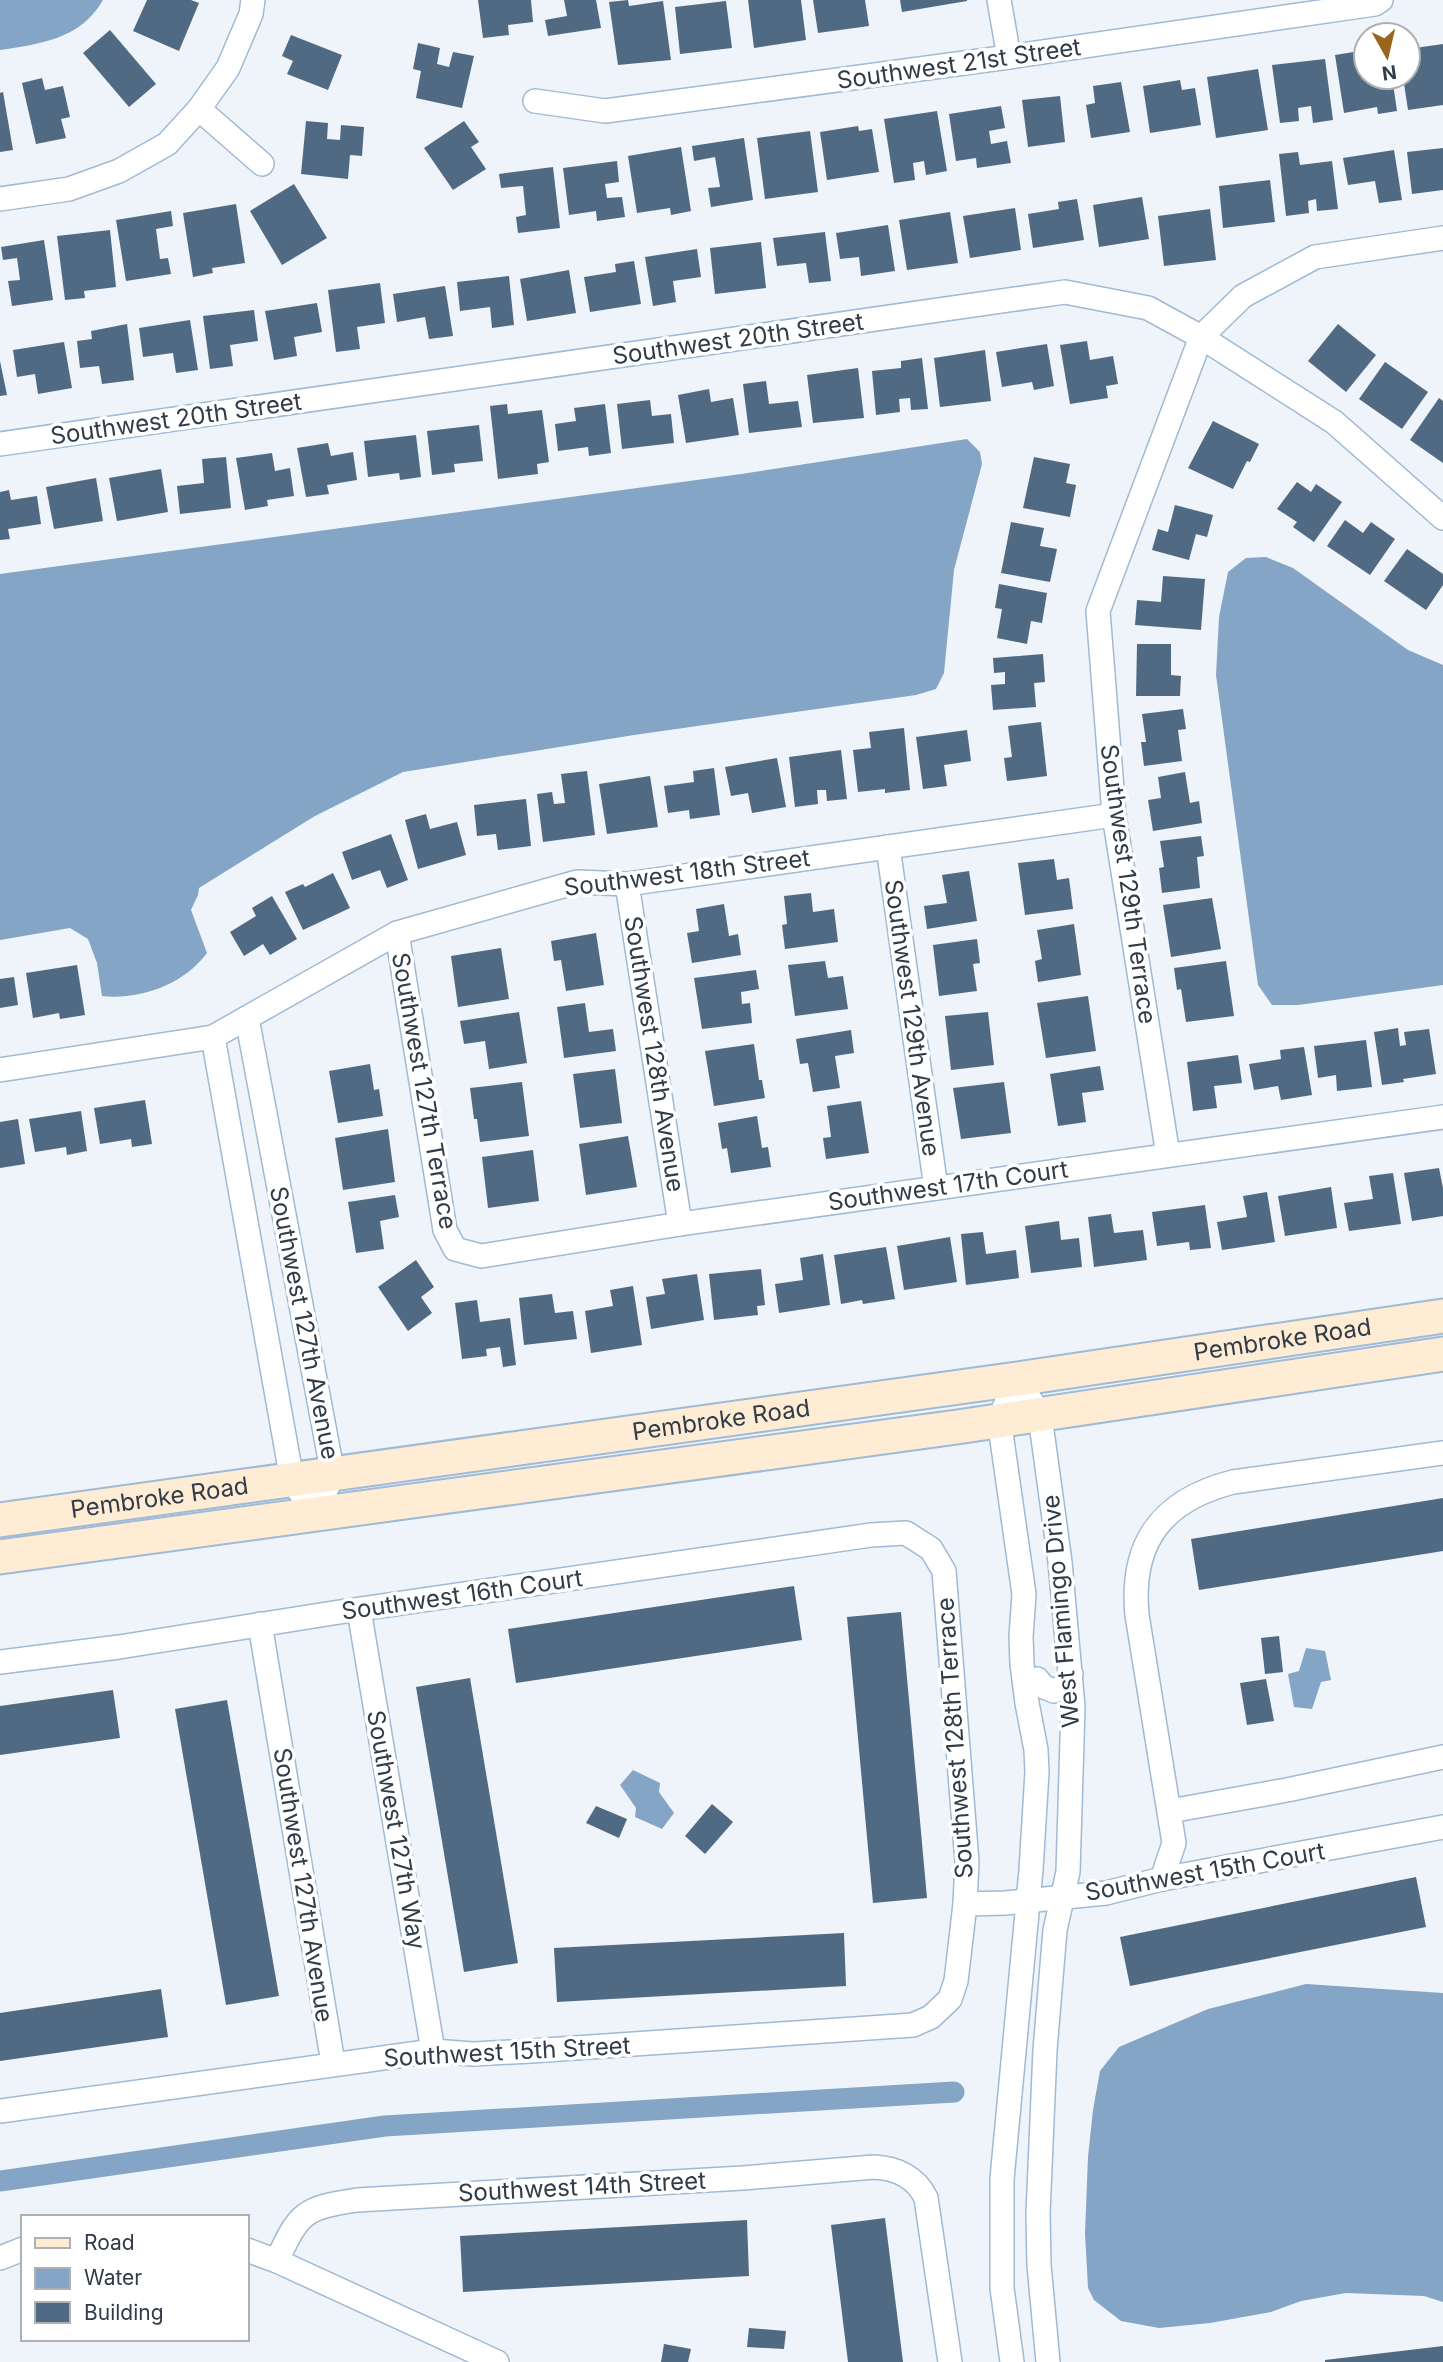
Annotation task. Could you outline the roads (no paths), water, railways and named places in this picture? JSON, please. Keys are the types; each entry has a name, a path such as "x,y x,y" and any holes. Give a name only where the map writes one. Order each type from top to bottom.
{"main road":[{"name":"Pembroke Road","path":"0,1520 1017,1380 1443,1316"},
{"name":"Pembroke Road","path":"0,1558 944,1429 1443,1354"}],"street":[{"path":"0,199 69,189 119,171 167,144 199,109 228,68 251,14 253,0"},
{"path":"999,0 1009,57"},
{"name":"Southwest 21st Street","path":"535,101 605,111 1009,57 1361,6 1381,0"},
{"path":"199,109 262,164"},
{"path":"1200,337 1243,296 1315,257 1443,239"},
{"name":"Southwest 20th Street","path":"0,444 1065,292 1148,308 1200,337 1334,422 1443,518"},
{"name":"Southwest 129th Terrace","path":"1168,1155 1114,815 1098,611 1200,337"},
{"name":"Southwest 18th Street","path":"0,1070 213,1037 397,933 577,882 627,884 1114,815"},
{"name":"Southwest 129th Avenue","path":"888,847 936,1188"},
{"name":"Southwest 128th Avenue","path":"627,884 680,1224"},
{"name":"Southwest 127th Terrace","path":"397,933 445,1230 454,1249"},
{"name":"Southwest 127th Avenue","path":"247,1018 333,1475 315,1514"},
{"name":"Southwest 127th Avenue","path":"213,1037 292,1480 315,1514"},
{"name":"Southwest 17th Court","path":"454,1249 481,1256 680,1224 1443,1116"},
{"path":"999,1419 1017,1380"},
{"name":"West Flamingo Drive","path":"1017,1380 1039,1413 1063,1590 1073,1707 1068,1872 1055,1930 1051,1969 1038,2214 1039,2265 1048,2362"},
{"name":"West Flamingo Drive","path":"999,1419 1024,1594 1033,1635 1039,1702 1031,1870 1002,2179 1003,2288 1012,2362"},
{"path":"1162,1879 1174,1843 1136,1615 1135,1588 1138,1568 1150,1536 1169,1513 1195,1494 1213,1487 1443,1453"},
{"name":"Southwest 16th Court","path":"0,1662 119,1647 871,1535 906,1533 922,1542"},
{"name":"Southwest 128th Terrace","path":"922,1542 931,1549 944,1571 967,1862 956,1981 950,1999 931,2017"},
{"path":"1024,1594 1063,1590"},
{"name":"West Flamingo Drive","path":"1024,1594 1022,1664 1036,1750"},
{"name":"Southwest 127th Way","path":"359,1610 433,2051"},
{"name":"Southwest 127th Avenue","path":"260,1624 333,2063"},
{"path":"1037,1679 1044,1687 1054,1691 1064,1686 1071,1675"},
{"path":"1170,1811 1287,1790 1443,1757"},
{"name":"Southwest 15th Court","path":"965,1904 1106,1893 1162,1879 1443,1827"},
{"name":"Southwest 15th Street","path":"0,2111 433,2051 473,2054 809,2033 913,2025 931,2017"},
{"name":"Southwest 14th Street","path":"277,2261 300,2218 310,2210 328,2204 357,2200 891,2168 921,2186 929,2214 950,2362"},
{"path":"0,2258 21,2250"},
{"path":"248,2250 277,2261 497,2362"}],"water":[{"path":"0,0 103,0 94,13 71,31 44,42 0,50"},
{"path":"967,439 980,452 982,464 954,570 944,673 936,689 916,695 634,735 403,772 315,816 199,888 191,910 207,953 186,974 146,993 102,996 97,963 88,939 70,928 0,940 0,574 741,474"},
{"path":"1266,557 1293,568 1408,650 1443,665 1443,985 1298,1005 1272,1005 1258,985 1216,675 1219,617 1228,572 1246,558"},
{"path":"1306,1648 1325,1651 1331,1680 1321,1682 1312,1709 1294,1707 1288,1674 1299,1671"},
{"path":"633,1770 660,1783 659,1792 674,1813 662,1829 635,1817 636,1808 620,1785"},
{"path":"1306,1984 1443,1993 1443,2302 1424,2296 1346,2293 1301,2301 1271,2312 1210,2323 1159,2328 1121,2321 1094,2300 1088,2288 1085,2233 1088,2157 1100,2071 1119,2047 1208,2009"}],"waterway":[{"path":"0,2181 385,2126 954,2092"}]}
